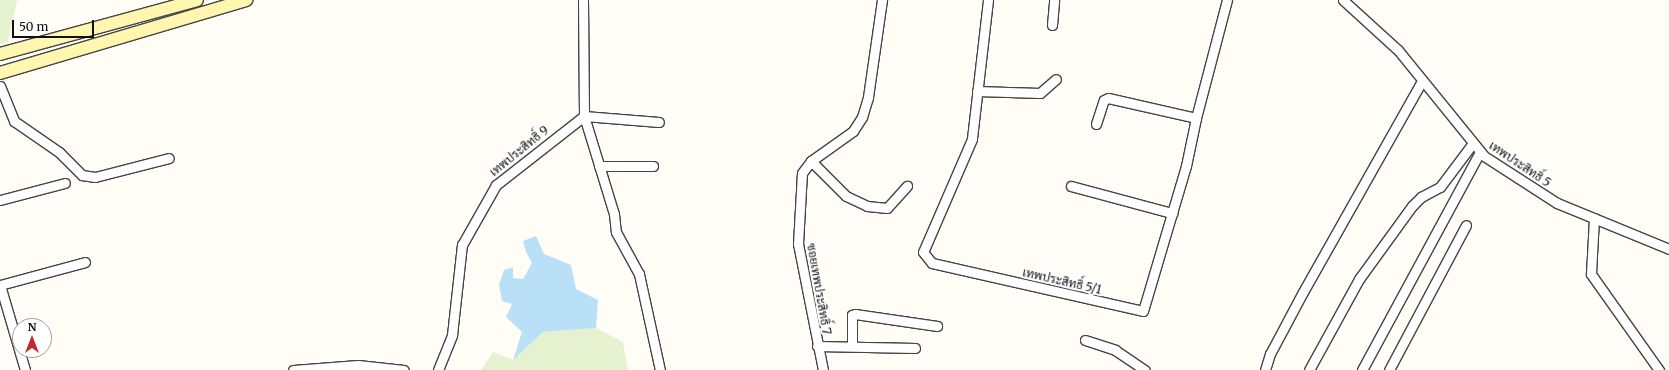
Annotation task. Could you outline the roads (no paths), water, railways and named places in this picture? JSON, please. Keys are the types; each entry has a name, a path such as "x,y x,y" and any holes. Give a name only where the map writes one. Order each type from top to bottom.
{"main road":[{"path":"0,54 197,0"},
{"path":"0,73 246,0"}],"street":[{"path":"583,0 584,116 614,214 616,232 639,274 660,370"},
{"name":"ซอยเทพประสิทธิ์ 7","path":"823,370 817,346 798,244 802,173 811,161 853,131 862,117 868,97 882,0"},
{"name":"เทพประสิทธิ์ 5/1","path":"988,0 972,139 923,252 932,263 1143,311 1186,166 1196,118 1227,0"},
{"path":"1052,25 1054,0"},
{"name":"เทพประสิทธิ์ 5","path":"1346,1 1398,50 1480,152 1557,203 1669,249"},
{"path":"977,91 1040,92 1056,79"},
{"path":"1265,370 1270,354 1303,292 1422,81"},
{"path":"0,86 14,120 59,152 82,175 95,177 168,158"},
{"path":"1096,124 1104,100 1108,98 1196,118"},
{"path":"584,116 659,122"},
{"name":"เทพประสิทธิ์ 9","path":"438,370 452,335 462,245 496,185 584,116"},
{"path":"1309,370 1359,279 1412,206 1421,197 1440,187 1473,143"},
{"path":"1362,370 1480,152"},
{"path":"811,161 846,196 867,206 887,208 907,186"},
{"path":"599,166 652,166"},
{"path":"0,200 65,183"},
{"path":"1071,186 1172,213"},
{"path":"1594,218 1590,274 1659,370"},
{"path":"1390,370 1466,225"},
{"path":"24,370 0,285 85,262"},
{"path":"852,346 852,315 855,314 937,326"},
{"path":"1085,340 1115,350 1145,370"},
{"path":"817,346 915,348"},
{"path":"293,370 358,364 404,370"}],"water":[{"path":"536,236 544,254 571,265 576,289 598,300 596,328 543,332 513,360 522,332 506,317 512,304 502,301 499,285 504,270 513,267 513,278 523,279 532,263 526,252 523,241"}]}
